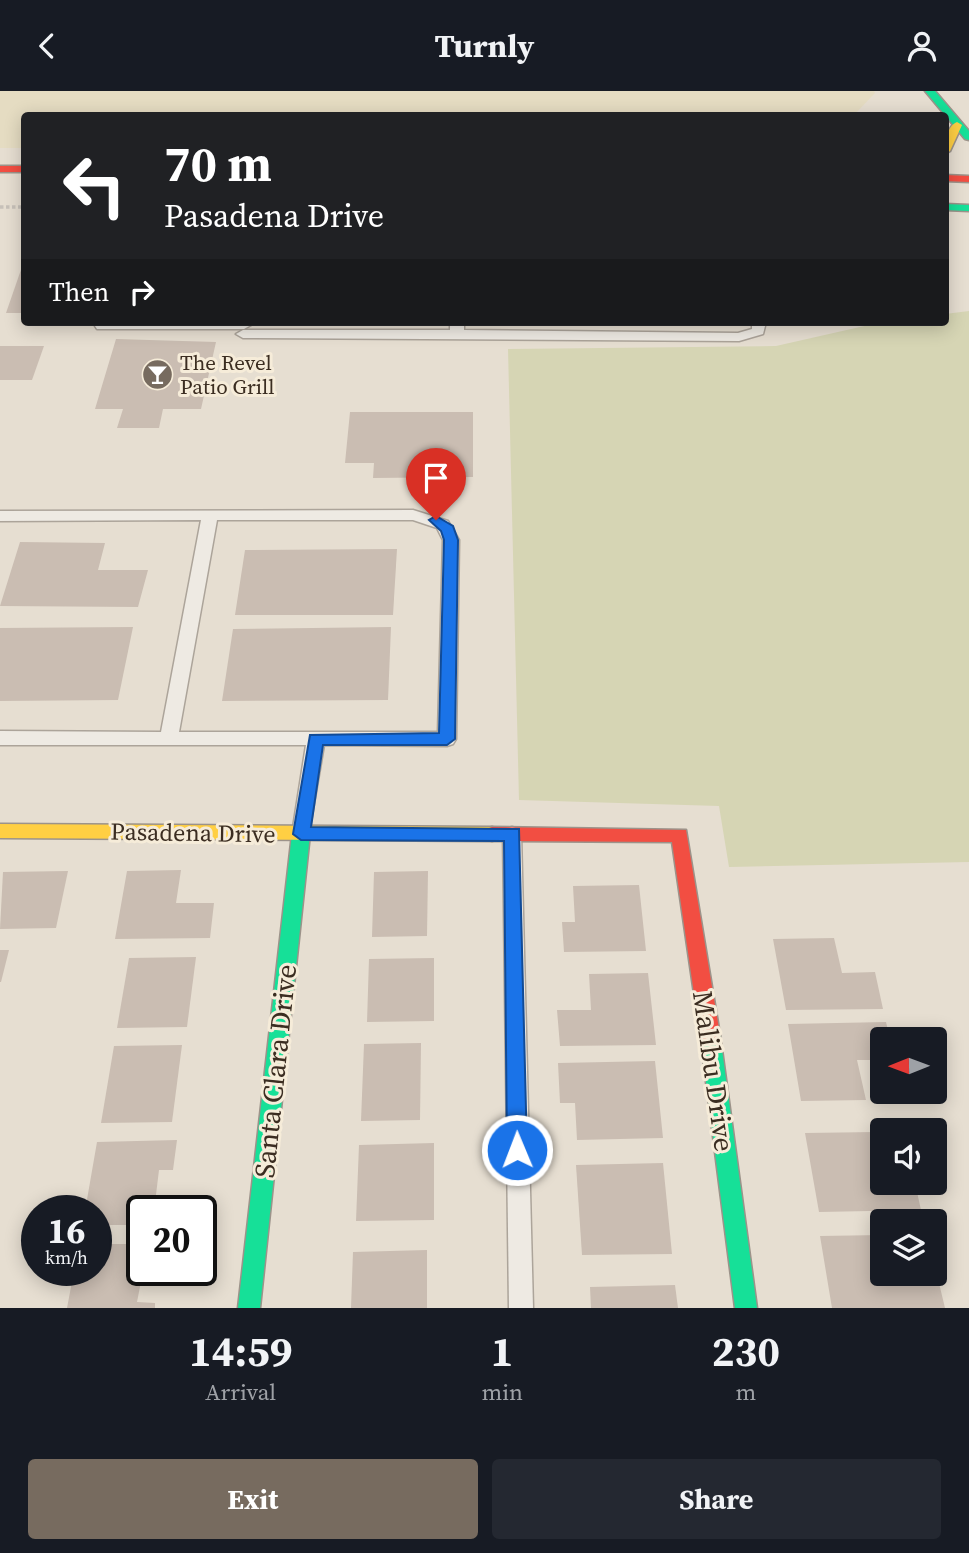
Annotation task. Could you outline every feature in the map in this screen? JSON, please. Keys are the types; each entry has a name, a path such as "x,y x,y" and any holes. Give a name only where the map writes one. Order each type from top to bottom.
{"street":[{"path":"929,91 946,112"},
{"path":"949,115 969,137"},
{"path":"949,142 957,125"},
{"path":"0,169 21,169"},
{"path":"949,178 969,179"},
{"path":"949,207 969,208"},
{"name":"Pasadena Drive","path":"0,831 680,835"},
{"name":"Santa Clara Drive","path":"248,1308 301,834"},
{"name":"Malibu Drive","path":"680,835 708,1020 746,1308"}],"lane":[{"path":"102,326 244,329 605,329 739,337 758,331 759,326"},
{"path":"169,739 209,515"},
{"path":"0,516 413,515 436,520 450,533 447,739 0,739"},
{"path":"301,834 316,739"},
{"path":"512,834 521,1308"}],"path":[{"path":"0,207 21,207"}],"shaded area":[{"path":"0,91 875,93 857,112 21,112 21,148 0,148"}],"green space":[{"path":"969,311 969,862 729,867 719,806 519,800 508,349 776,346 864,326 949,326 949,314"}],"building":[{"path":"21,270 21,313 6,313"},
{"name":"The Revel Patio Grill","path":"116,339 216,342 201,409 163,409 159,428 117,428 123,409 95,409"},
{"path":"0,346 44,346 32,380 0,380"},
{"path":"350,412 473,412 473,477 373,478 374,463 345,463"},
{"path":"20,542 105,543 98,570 148,570 138,607 0,606"},
{"path":"397,549 393,615 235,615 245,550"},
{"path":"133,627 118,700 0,701 0,628"},
{"path":"391,627 388,700 222,701 233,629"},
{"path":"181,870 176,903 214,903 210,938 115,939 127,871"},
{"path":"68,871 56,928 0,929 3,872"},
{"path":"428,871 427,936 372,937 374,872"},
{"path":"639,885 646,951 564,952 562,922 575,922 573,886"},
{"path":"834,938 842,973 875,972 883,1009 786,1010 773,939"},
{"path":"0,950 9,950 1,982 0,982"},
{"path":"196,957 187,1027 117,1028 129,958"},
{"path":"434,958 434,1021 367,1022 369,959"},
{"path":"648,973 656,1045 560,1046 557,1010 591,1010 589,974"},
{"path":"886,1022 887,1027 870,1027 870,1060 857,1060 866,1100 801,1101 788,1024"},
{"path":"421,1043 420,1120 361,1121 364,1044"},
{"path":"182,1045 172,1122 101,1123 114,1046"},
{"path":"655,1061 663,1138 577,1140 575,1103 560,1103 558,1063"},
{"path":"870,1132 870,1195 918,1195 921,1209 819,1212 805,1133"},
{"path":"177,1140 173,1170 159,1170 156,1195 126,1195 126,1225 112,1225 112,1195 88,1195 97,1142"},
{"path":"434,1143 434,1220 356,1221 359,1145"},
{"path":"663,1163 672,1254 582,1255 576,1165"},
{"path":"870,1235 870,1286 940,1286 945,1308 832,1308 820,1236"},
{"path":"112,1244 126,1244 126,1286 140,1286 137,1302 155,1303 155,1308 67,1308 71,1286 112,1286"},
{"path":"427,1250 427,1308 351,1308 353,1252"},
{"path":"675,1285 678,1308 591,1308 590,1287"}],"traffic: fast":[{"path":"930,91 948,112"},
{"path":"949,113 969,137"},
{"path":"949,207 969,208"},
{"path":"249,1308 301,834"},
{"path":"710,1035 746,1308"}],"traffic: slow":[{"path":"949,142 957,125"},
{"path":"0,831 492,834"}],"traffic: jam":[{"path":"0,169 21,169"},
{"path":"949,178 969,179"},
{"path":"492,834 680,835 710,1035"}],"place":[{"name":"The Revel Patio Grill","path":"157,375"}],"route":[{"path":"436,520 450,533 451,540 447,739 316,739 301,834 512,834 517,1150"}]}
